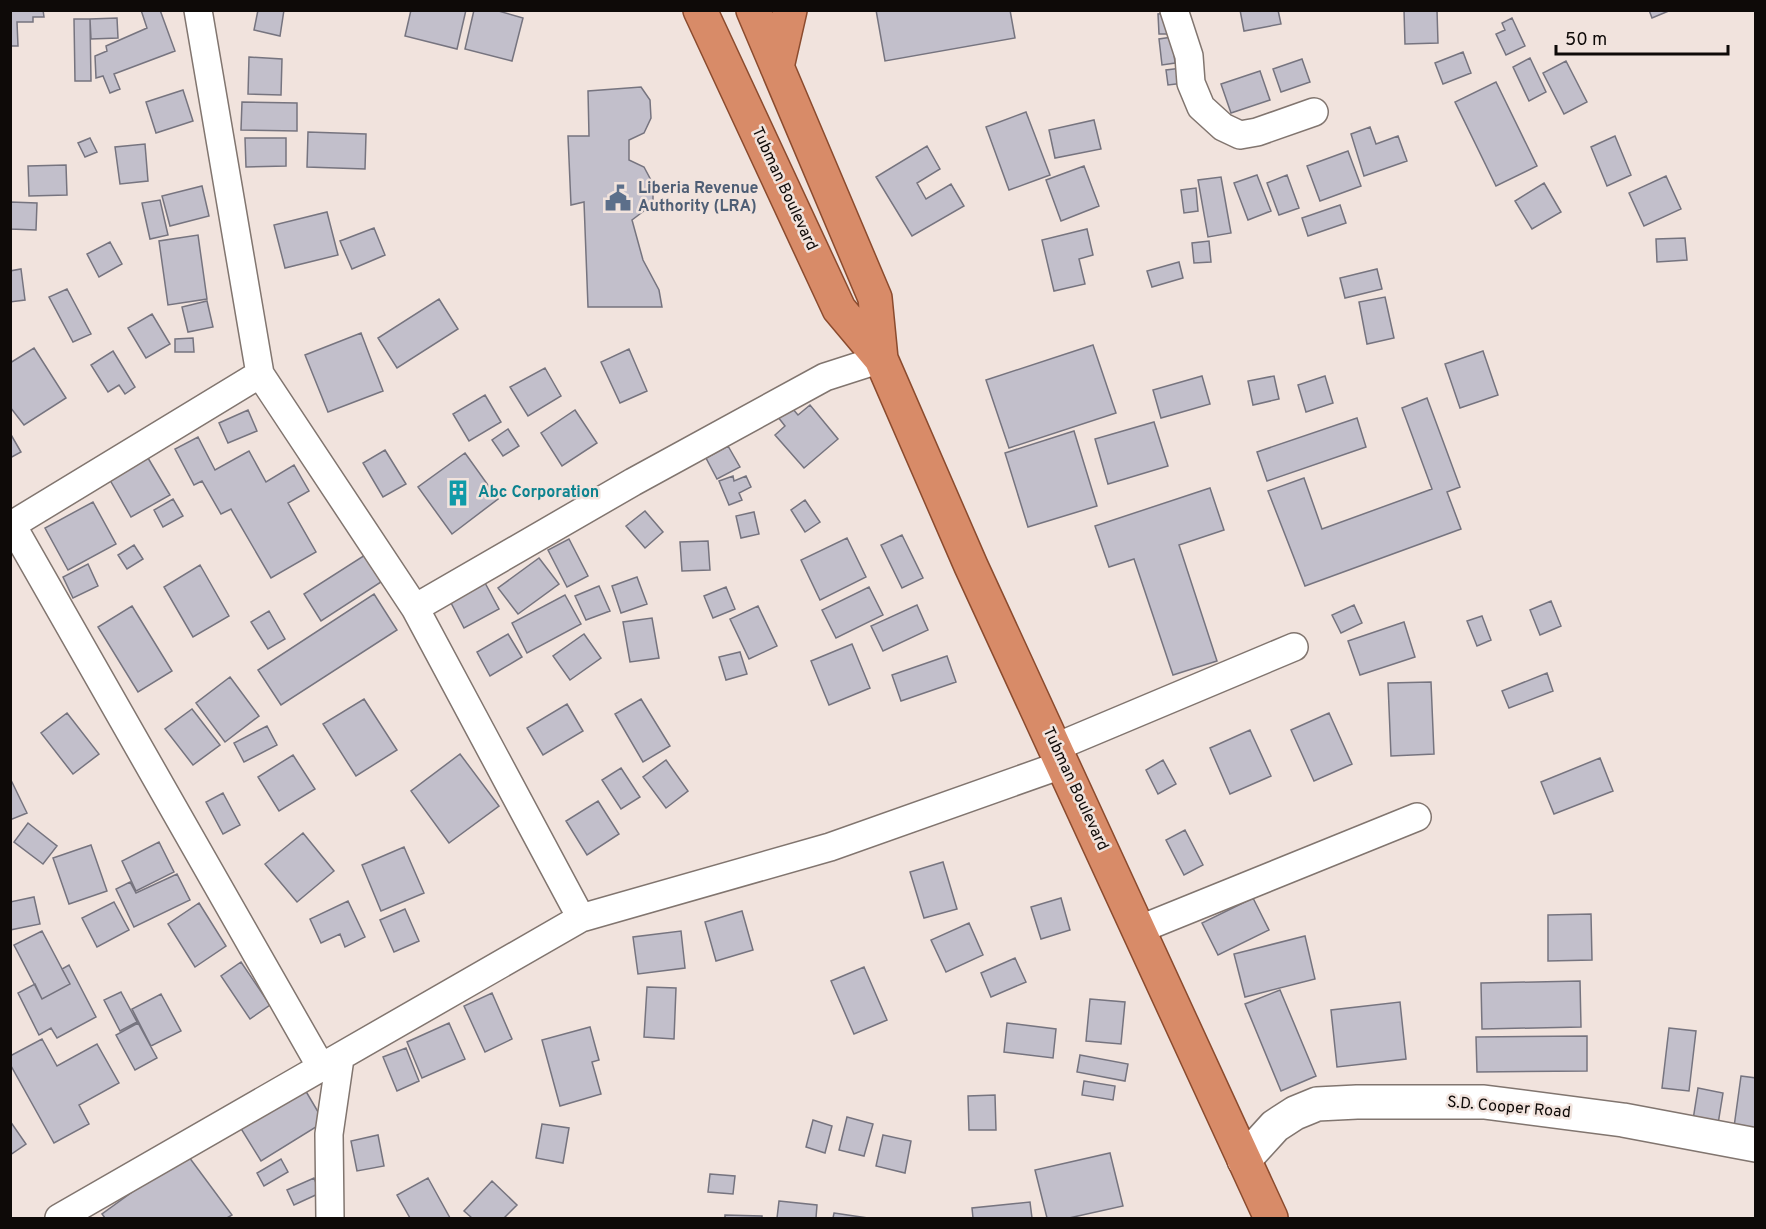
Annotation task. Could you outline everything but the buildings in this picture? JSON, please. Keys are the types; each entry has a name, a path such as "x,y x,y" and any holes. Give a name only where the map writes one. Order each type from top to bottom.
{"highway":[{"name":"Tubman Boulevard","path":"700,10 839,309 881,359 971,566 1060,755 1270,1218"},
{"name":"Tubman Boulevard","path":"753,10 875,298 881,359"},
{"path":"777,67 790,10"}],"street":[{"path":"198,10 260,374 416,608 581,918"},
{"path":"1174,10 1189,56 1191,83 1201,107 1223,127 1240,135 1257,132 1314,112"},
{"path":"416,608 633,482 814,382 881,359"},
{"path":"260,374 11,525 330,1062 330,1218"},
{"path":"59,1218 86,1211 330,1062 581,918 830,847 1060,755 1294,647"},
{"path":"1138,930 1417,817"},
{"name":"S.D. Cooper Road","path":"1244,1160 1275,1126 1295,1113 1317,1104 1366,1101 1484,1102 1623,1120 1755,1145"}],"place":[{"name":"Liberia Revenue Authority (LRA)","path":"618,198"},
{"name":"Abc Corporation","path":"458,493"}]}
